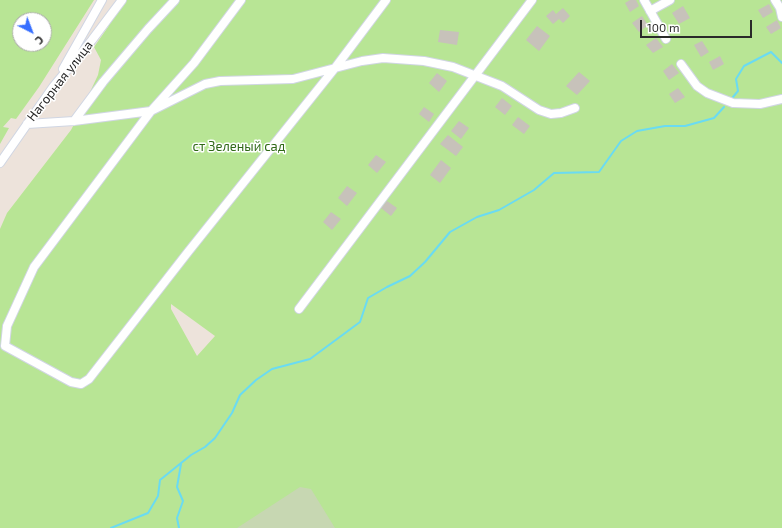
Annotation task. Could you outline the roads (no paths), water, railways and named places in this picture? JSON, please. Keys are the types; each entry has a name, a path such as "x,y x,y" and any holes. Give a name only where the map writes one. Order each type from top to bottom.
{"street":[{"path":"53,87 102,0"},
{"name":"Нагорная улица","path":"0,163 53,87 92,40 122,0"},
{"path":"74,121 103,82 175,0"},
{"path":"241,0 194,63 151,111 34,267 7,326 5,346 71,382 81,384 89,379 335,68 386,0"},
{"path":"299,308 532,0"},
{"path":"644,0 666,39"},
{"path":"650,11 670,0"},
{"path":"775,0 781,8 782,18"},
{"path":"27,124 74,121 151,111 205,84 220,81 293,79 362,61 383,58 424,61 453,67 502,86 539,110 551,114 561,113 575,108"},
{"path":"681,64 697,86 707,93 732,103 760,104 782,99"}],"waterway":[{"path":"733,97 738,91 736,79 744,66 771,52 782,63"},
{"path":"111,528 148,513 158,496 160,480 215,438 232,413 240,395 256,380 272,369 310,359 360,322 368,298 410,276 425,262 450,232 477,217 499,210 534,190 554,173 599,172 621,141 637,131 665,126 685,126 714,118 724,107"},
{"path":"179,528 177,518 183,501 177,487 181,464"}],"park label":[{"name":"ст Зеленый сад","path":"239,147"}]}
